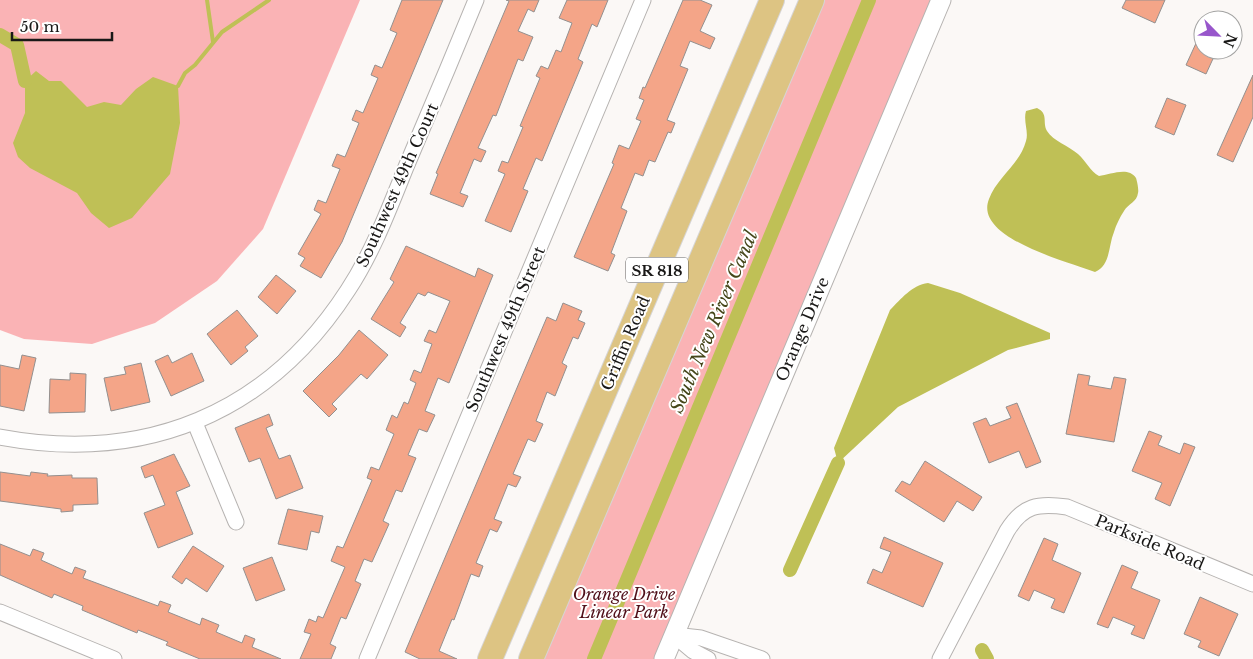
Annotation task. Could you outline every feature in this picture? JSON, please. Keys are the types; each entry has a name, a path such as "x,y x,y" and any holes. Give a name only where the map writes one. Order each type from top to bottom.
{"main road":[{"name":"Griffin Road","path":"490,659 772,0"},
{"name":"SR 818","path":"531,659 812,0"}],"street":[{"name":"Southwest 49th Court","path":"0,437 50,445 84,446 136,440 195,423 259,387 289,362 316,334 349,289 378,235 476,0"},
{"name":"Southwest 49th Street","path":"366,659 644,0"},
{"name":"Orange Drive","path":"664,659 941,0"},
{"path":"195,423 236,522"},
{"name":"Parkside Road","path":"940,659 1016,517 1031,508 1047,504 1067,507 1253,584"},
{"path":"0,612 114,659"},
{"path":"674,635 692,651 708,659"},
{"path":"674,635 701,638 762,659"}],"green space":[{"path":"0,0 360,0 263,229 217,281 155,323 92,344 24,339 0,330"},
{"name":"Orange Drive Linear Park","path":"822,0 933,0 658,659 542,659"}],"shaded area":[{"path":"36,71 49,81 61,81 87,107 104,102 121,105 136,89 153,77 178,86 180,123 170,174 132,218 109,228 91,213 77,193 30,168 18,157 13,143 25,113 25,81"},
{"path":"1037,108 1043,113 1046,128 1050,135 1078,154 1096,174 1099,176 1128,172 1136,178 1137,196 1121,216 1112,237 1104,265 1095,272 1046,255 1009,237 995,225 988,213 989,199 993,191 1023,149 1027,138 1026,111"},
{"path":"928,283 960,293 1050,333 1050,339 1008,350 898,407 838,463 834,448 890,310 912,290"}],"building":[{"path":"402,0 443,0 342,242 321,278 300,266 305,258 298,254 321,214 314,210 318,200 326,203 340,169 332,166 337,154 345,157 359,123 352,120 356,110 363,113 378,78 371,75 375,65 382,68 397,33 390,30"},
{"path":"506,0 539,0 534,12 528,9 518,31 533,37 523,61 518,59 496,116 493,115 478,148 486,151 481,162 474,159 460,193 468,196 463,207 430,194 438,174 436,173 509,1"},
{"path":"567,0 608,0 597,27 592,24 578,59 583,62 542,161 536,158 523,189 528,191 511,232 485,221 505,174 498,171 502,161 508,163 523,127 520,126 540,78 536,76 541,66 548,69 556,50 561,52 572,23 559,18"},
{"path":"683,0 700,0 712,5 700,31 715,38 710,49 690,41 680,66 688,69 667,120 675,123 671,133 668,132 655,162 649,160 643,176 635,173 621,208 627,211 611,253 615,255 608,271 574,257 614,164 612,163 619,145 629,149 641,121 636,119 644,100 639,98"},
{"path":"1126,0 1165,0 1155,23 1122,8"},
{"path":"1193,50 1193,60 1212,60 1206,74 1186,65"},
{"path":"1253,75 1253,117 1233,162 1217,155"},
{"path":"1167,98 1186,105 1174,135 1155,127"},
{"path":"406,246 475,277 478,268 493,275 449,383 438,378 425,411 435,415 427,432 419,429 408,455 416,458 402,492 396,490 383,521 389,524 372,562 364,559 355,581 361,584 346,619 341,617 330,644 336,647 331,659 300,659 311,634 304,632 309,619 316,622 318,616 323,618 345,567 331,561 337,546 343,548 372,480 367,478 371,467 379,470 394,434 386,430 392,415 397,418 404,402 408,404 416,383 410,380 414,370 421,373 432,344 424,341 429,330 436,333 450,301 428,292 425,296 418,293 400,323 406,327 400,337 371,319 394,282 390,279"},
{"path":"276,275 296,291 277,314 258,297"},
{"path":"563,303 582,311 578,320 585,323 578,339 573,337 562,363 567,366 555,396 547,392 536,421 543,424 535,442 528,439 513,474 521,477 516,487 508,484 494,519 502,522 497,532 490,529 476,563 483,566 479,577 471,574 454,620 452,619 439,651 457,659 420,659 405,652 547,317 556,321"},
{"path":"237,310 258,336 245,347 248,351 231,365 207,334"},
{"path":"359,330 388,355 367,379 361,374 332,404 337,409 329,417 303,391 339,355"},
{"path":"192,353 204,381 171,396 155,361 168,355 172,363"},
{"path":"22,355 36,358 24,411 0,406 0,365 19,369"},
{"path":"141,363 150,402 111,411 104,378 126,374 124,367"},
{"path":"70,373 86,374 85,412 49,413 50,379 70,380"},
{"path":"1078,374 1090,376 1088,385 1111,389 1114,377 1126,379 1114,442 1066,434"},
{"path":"1017,403 1041,462 1026,468 1019,451 989,463 973,423 986,418 990,426 1011,418 1006,407"},
{"path":"269,414 273,425 266,428 279,459 290,455 303,488 276,499 260,458 249,462 235,428"},
{"path":"1149,431 1162,436 1158,445 1180,454 1184,443 1195,447 1170,506 1155,499 1162,483 1132,471"},
{"path":"174,454 190,486 176,492 193,534 158,548 144,513 165,505 153,475 145,478 141,467"},
{"path":"925,461 982,497 973,511 957,501 944,522 895,491 902,481 910,485"},
{"path":"0,472 30,476 31,472 48,474 47,476 72,475 72,478 97,478 98,504 73,505 73,511 61,512 61,509 0,501"},
{"path":"288,509 323,516 319,533 311,531 307,550 278,544"},
{"path":"884,537 943,563 923,607 867,583 873,569 882,573 891,552 880,548"},
{"path":"1044,538 1058,544 1052,560 1081,573 1064,613 1051,608 1055,599 1034,590 1029,601 1018,596"},
{"path":"0,544 30,556 33,549 44,553 41,560 72,574 75,567 86,571 83,578 158,606 160,601 171,605 168,612 200,625 202,618 219,625 216,632 242,643 245,635 255,639 252,647 281,659 200,659 166,645 168,642 138,630 137,633 82,610 83,606 54,594 52,598 0,575"},
{"path":"193,546 224,566 207,592 186,578 182,584 172,577"},
{"path":"272,557 285,590 256,601 243,568"},
{"path":"1122,565 1138,572 1131,588 1160,600 1144,639 1131,634 1135,626 1113,617 1108,628 1097,624"},
{"path":"1200,597 1238,614 1219,656 1198,647 1201,641 1184,634"}],"waterway":[{"path":"207,0 213,42"},
{"path":"178,86 185,73 195,65 222,32 269,0"},
{"name":"South New River Canal","path":"594,659 869,0"},
{"path":"0,35 17,45 25,81"},
{"path":"790,570 838,463"},
{"path":"982,650 987,659"}]}
